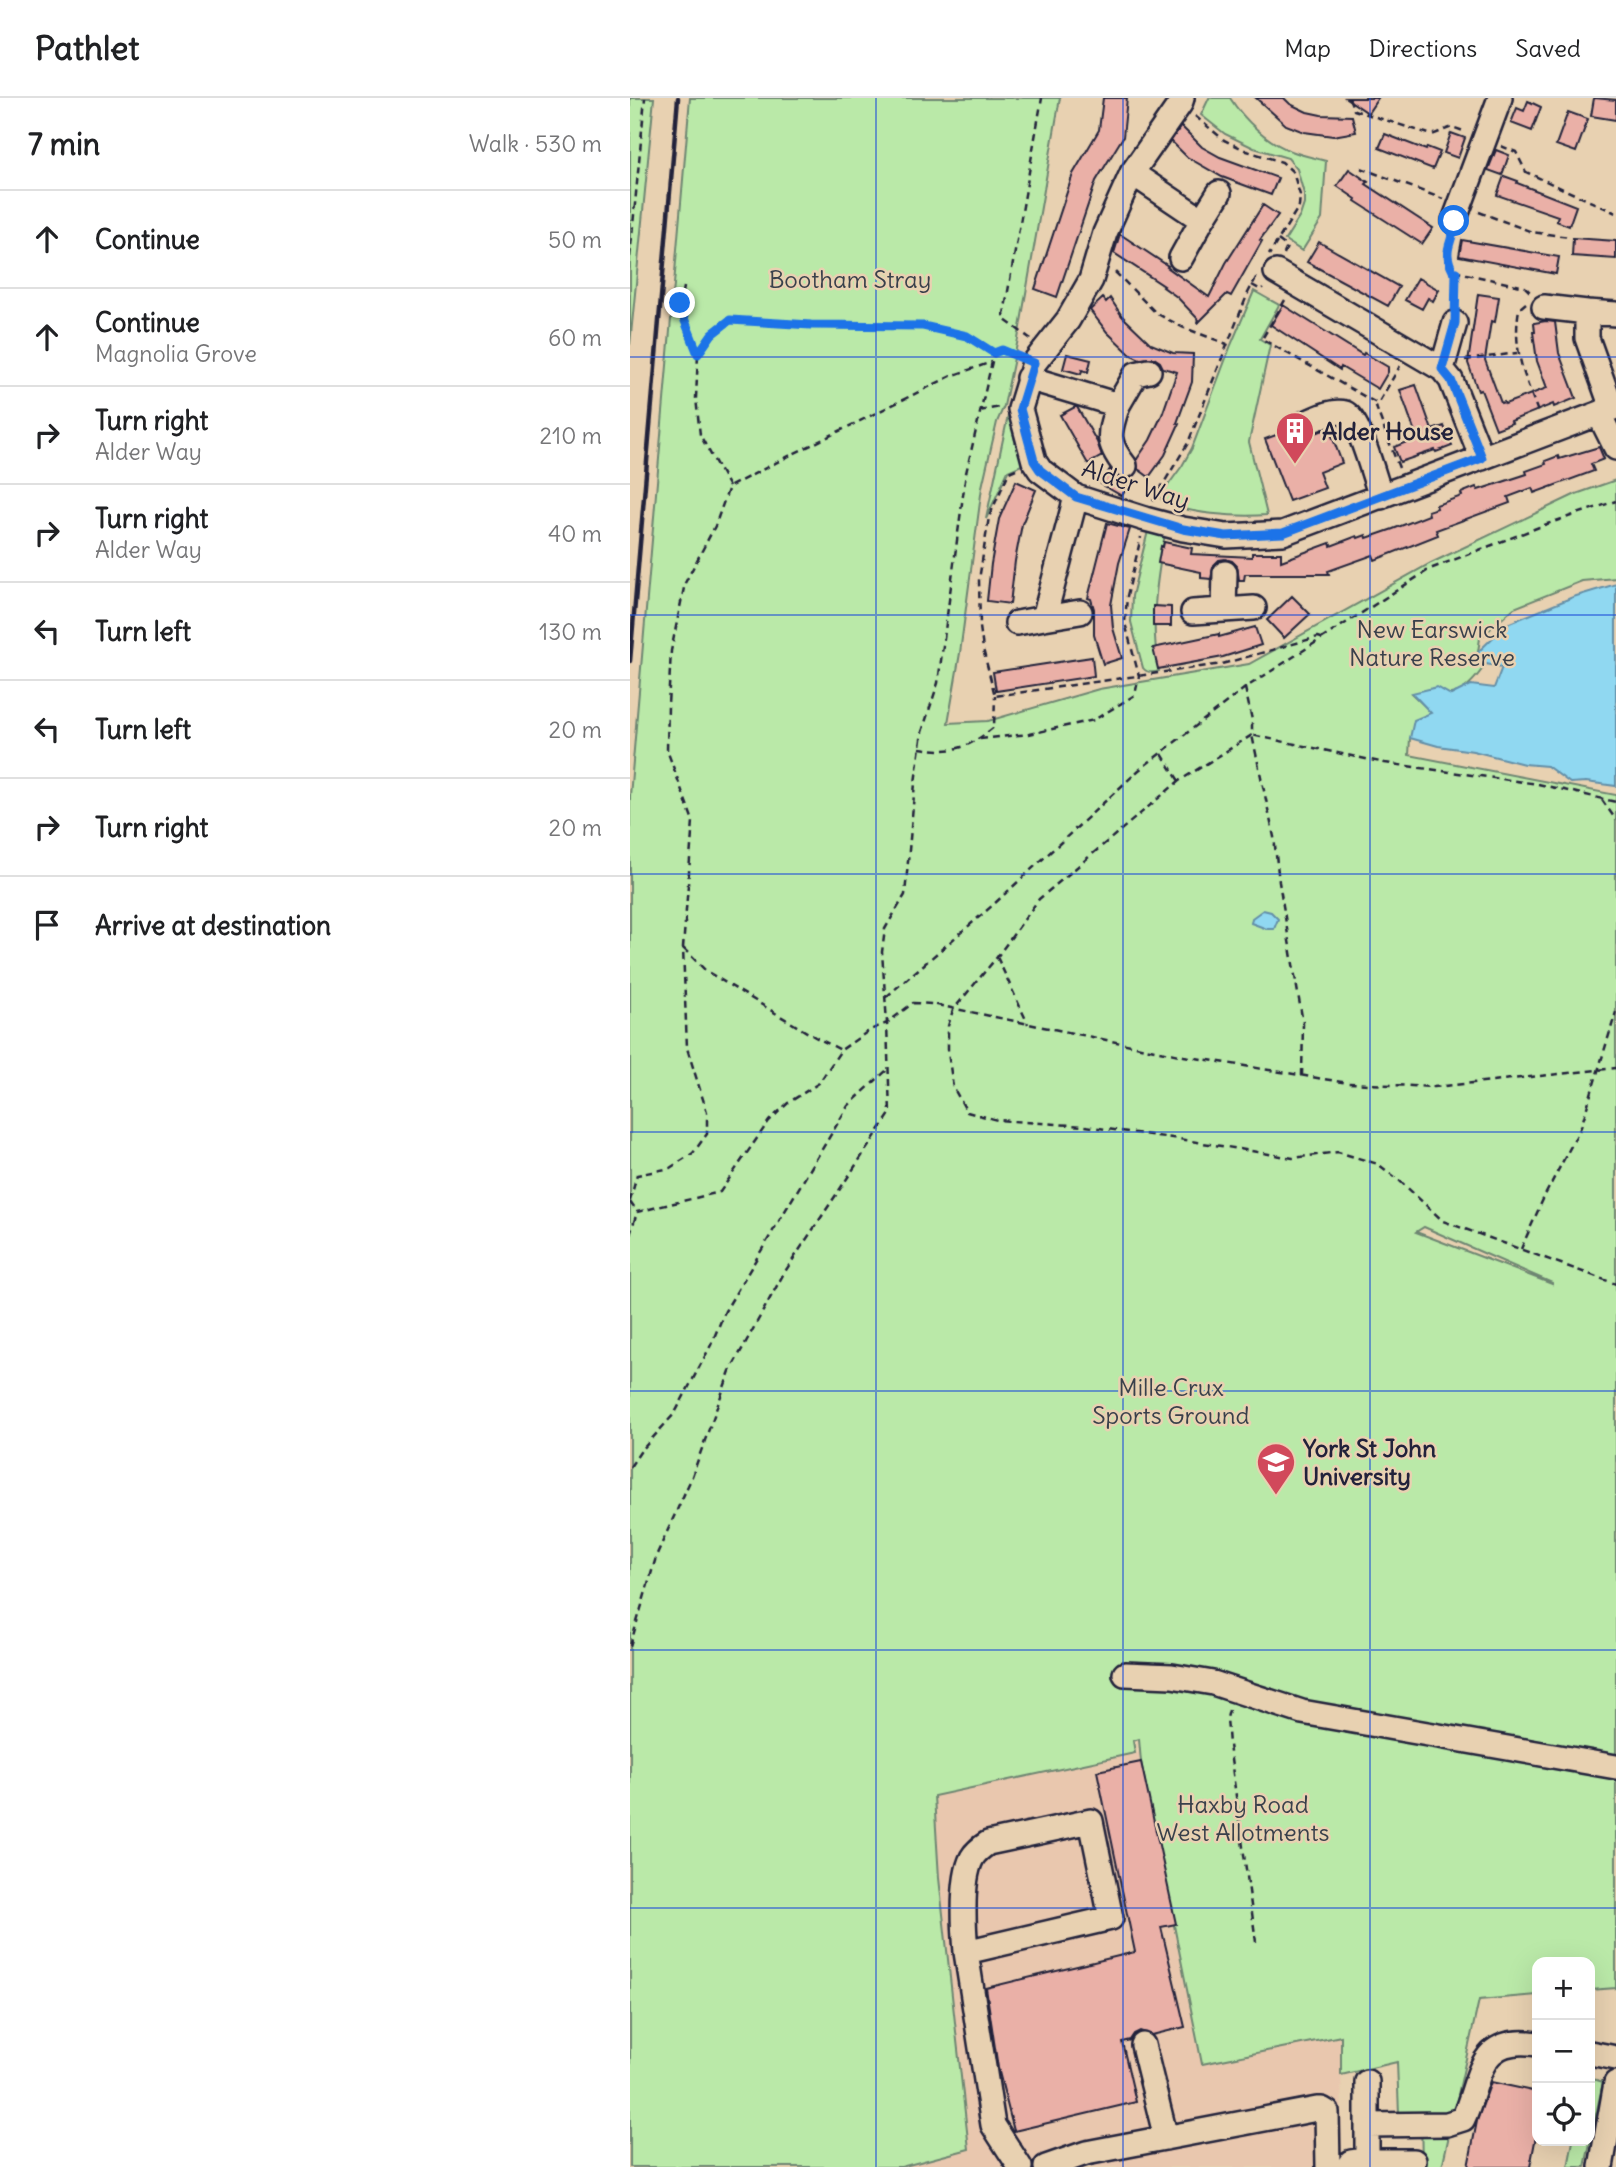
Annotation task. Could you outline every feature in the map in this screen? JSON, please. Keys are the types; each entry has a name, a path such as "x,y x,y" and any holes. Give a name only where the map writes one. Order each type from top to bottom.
{"street":[{"path":"1454,221 1500,98"},
{"name":"Alder Way","path":"1181,101 1132,173 1098,254 1091,280 1068,320 1036,363 1020,409 1034,461 1040,470 1076,497 1183,529 1226,536 1283,533 1609,410"},
{"path":"1132,173 1202,220"},
{"path":"1181,258 1219,193"},
{"path":"1274,273 1410,350 1443,365 1482,458"},
{"path":"1539,301 1587,312 1616,314"},
{"path":"1587,312 1587,338 1609,410 1616,448"},
{"path":"1443,365 1455,323"},
{"path":"1036,363 1118,405"},
{"path":"1125,466 1114,452 1110,430 1118,405 1136,374 1149,371"},
{"path":"1303,424 1342,412 1350,417 1368,451 1372,473 1381,497"},
{"path":"1044,618 1076,497"},
{"path":"1224,610 1226,536"},
{"path":"1193,612 1254,608"},
{"path":"1017,623 1080,612"},
{"path":"1125,1674 1172,1676 1213,1683 1302,1712 1616,1768"},
{"path":"966,1952 1111,1918 1091,1821 988,1843 976,1852 967,1871 964,1924 966,1952 993,2124 1020,2167"},
{"path":"1367,2125 1447,2124 1463,2119 1469,2107 1475,2080 1489,2056 1503,2044 1532,2043"},
{"path":"1143,2045 1166,2138"},
{"path":"1595,2054 1616,2058"},
{"path":"1367,2082 1367,2125 1357,2164 1414,2161"},
{"path":"1601,2167 1616,2083"},
{"path":"1046,2167 1086,2153 1322,2109 1326,2112 1328,2167"}],"path":[{"path":"630,257 645,98"},
{"path":"1036,363 1019,329 1004,320 1004,314 1042,98"},
{"path":"1181,101 1224,140 1247,151 1282,162 1293,173 1300,195 1299,206 1274,273 1262,339 1378,404"},
{"path":"1454,221 1454,235 1448,245 1446,257 1453,271 1525,287 1539,301 1519,309 1516,332 1517,353 1545,434"},
{"path":"1098,254 1156,313 1182,327 1227,344"},
{"path":"1455,323 1456,272"},
{"path":"979,739 1029,734 1094,720 1135,695 1139,676 1125,623 1127,596 1145,519 1155,496 1188,443 1248,293 1274,273"},
{"path":"684,287 680,308 698,354 696,398 700,435 729,488"},
{"path":"698,354 712,334 730,320 811,325 923,326 967,336 994,353"},
{"path":"994,353 1002,350 1036,363"},
{"path":"1407,487 1376,407 1410,350"},
{"path":"630,1646 657,1554 691,1479 730,1371 784,1273 890,1114 882,952 885,929 905,895 919,748 938,683 966,473 994,353"},
{"path":"1443,365 1517,353"},
{"path":"630,1236 637,1212 630,1201 637,1175 670,1168 693,1153 707,1133 707,1112 687,1048 683,948 693,821 667,750 671,651 685,583 715,526 729,488 951,376 992,362"},
{"path":"886,997 993,905 1139,770 1245,688 1430,569 1616,501"},
{"path":"1139,676 1222,664 1318,637 1325,639"},
{"path":"1245,688 1252,720 1252,735 1274,837 1303,1023 1301,1076"},
{"path":"919,748 943,751 966,747 979,739 994,727 995,696"},
{"path":"1616,802 1538,785 1385,763 1252,735 1180,781 1039,899 997,957 953,1010 948,1026 948,1052 953,1087 967,1112 997,1119 1085,1126 1180,1139 1293,1158 1338,1152 1378,1164 1443,1220 1616,1284"},
{"path":"1161,753 1180,781"},
{"path":"1602,800 1616,820"},
{"path":"683,948 706,971 841,1050"},
{"path":"997,957 1029,1025"},
{"path":"637,1212 720,1192 769,1121 788,1103 819,1083 841,1050 870,1030 887,1023 913,1003 932,1004 1184,1056 1349,1083 1434,1087 1616,1068"},
{"path":"1521,1249 1544,1196 1581,1126 1616,1012"},
{"path":"630,1467 675,1413 711,1345 724,1311 848,1107 888,1069"},
{"path":"1240,1692 1230,1705 1227,1718 1255,1942"}],"shaded area":[{"path":"1142,1752 1141,1762 1203,2064 1341,2036 1342,2167 901,2167 969,2148 939,1878 934,1796"}],"green space":[{"path":"630,98 654,98 630,345"},
{"path":"690,98 1060,98 1018,339 1004,406 997,422 982,487 948,723 988,721 1099,689 1249,664 1431,563 1576,494 1616,480 1616,578 1582,581 1514,608 1480,638 1478,652 1486,664 1463,690 1447,694 1412,694 1432,713 1410,738 1409,755 1616,795 1616,1988 1595,1990 1595,1957 1532,1957 1532,1995 1479,2000 1442,2167 1422,2167 1421,2114 1399,2114 1397,2062 1341,2075 1341,2036 1202,2064 1141,1762 1139,1739 1133,1741 1135,1753 934,1796 939,1878 969,2149 901,2167 630,2167 630,796","holes":["1424,1227 1552,1284 1416,1232"]},
{"path":"1209,98 1230,98 1250,123 1275,143 1326,161 1322,219 1302,251 1285,240 1304,204 1297,169 1288,158 1254,148 1225,134 1201,115"},
{"path":"1254,291 1279,305 1260,339 1270,345 1249,442 1267,515 1212,514 1183,509 1161,499 1161,495 1192,448"},
{"path":"1009,411 1015,441 1024,464 1008,471 986,519"},
{"path":"1148,531 1165,534 1155,603 1159,671 1152,672 1143,668 1131,622 1132,596"},
{"path":"1595,2080 1603,2082 1595,2120"},
{"path":"1572,2146 1589,2146 1585,2167 1568,2167"}],"water":[{"path":"1616,584 1616,786 1570,783 1547,766 1524,764 1410,738 1414,720 1431,713 1412,693 1437,687 1451,695 1471,685 1494,688 1502,667 1486,664 1478,652 1507,624 1573,597"},
{"path":"1263,910 1271,912 1278,919 1274,929 1251,923 1252,918"}],"building":[{"path":"1103,98 1127,98 1123,137 1096,181 1057,297 1035,289 1073,174 1099,130"},
{"path":"1256,98 1284,98 1307,112 1352,116 1356,132 1333,136 1304,132 1286,125"},
{"path":"1346,98 1378,98 1368,113"},
{"path":"1594,98 1616,100 1616,120 1591,116"},
{"path":"1528,101 1541,107 1532,131 1511,123 1517,108 1524,111"},
{"path":"1568,112 1588,119 1576,152 1556,145"},
{"path":"1181,126 1202,147 1220,157 1278,178 1271,195 1222,177 1187,157 1171,141"},
{"path":"1451,133 1465,138 1458,158 1444,153"},
{"path":"1385,134 1426,150 1427,147 1440,152 1433,169 1379,148"},
{"path":"1496,150 1509,155 1502,175 1488,170"},
{"path":"1349,169 1368,182 1366,184 1433,228 1422,244 1355,201 1356,199 1337,186"},
{"path":"1504,176 1576,206 1569,226 1556,221 1558,216 1497,195"},
{"path":"1263,205 1278,215 1260,240 1262,241 1231,296 1227,294 1198,323 1198,319 1164,286 1114,253 1120,234 1209,297 1226,263"},
{"path":"1573,238 1616,241 1616,259 1572,256"},
{"path":"1462,240 1559,257 1556,274 1459,256"},
{"path":"1319,242 1399,287 1388,306 1307,262"},
{"path":"1418,278 1439,290 1433,301 1428,298 1422,309 1405,300"},
{"path":"1478,294 1499,297 1495,322 1491,321 1485,360 1501,403 1505,404 1547,388 1537,361 1533,332 1534,323 1546,321 1555,322 1559,353 1576,398 1554,407 1553,404 1496,429 1468,363"},
{"path":"1103,298 1106,302 1110,298 1122,316 1151,344 1173,353 1193,354 1192,382 1177,423 1179,424 1165,455 1149,477 1138,469 1137,459 1162,415 1177,372 1163,368 1154,358 1140,359 1131,355 1107,332 1090,310"},
{"path":"1283,305 1363,355 1364,353 1388,367 1378,389 1341,367 1340,370 1271,325"},
{"path":"1067,354 1091,360 1088,372 1082,370 1081,374 1063,369"},
{"path":"1416,385 1432,430 1444,426 1452,446 1400,462 1394,447 1417,438 1400,390"},
{"path":"1075,407 1097,442 1102,456 1088,464 1060,415"},
{"name":"Alder House","path":"1329,428 1342,463 1319,472 1325,488 1289,501 1265,439 1290,430 1302,438"},
{"path":"1599,447 1604,459 1591,464 1594,471 1534,493 1532,488 1508,497 1510,503 1436,530 1438,535 1375,560 1373,555 1328,571 1329,574 1245,574 1244,580 1239,580 1237,566 1225,559 1214,565 1211,579 1201,578 1201,572 1158,563 1164,542 1192,548 1191,554 1252,557 1252,553 1281,553 1281,561 1330,543 1331,546 1357,536 1366,535 1367,538 1393,529 1429,515 1428,511 1437,508 1436,505 1462,496 1461,493 1476,487 1478,490 1527,474 1526,471 1546,464 1545,461 1558,456 1559,459"},
{"path":"1110,469 1119,478 1131,479 1122,496 1101,484"},
{"path":"1016,481 1036,490 1022,524 1010,604 987,601 999,519"},
{"path":"1107,523 1130,529 1119,563 1111,605 1113,628 1122,658 1103,664 1094,635 1094,609 1091,599 1088,598"},
{"path":"1292,596 1310,614 1284,638 1267,620"},
{"path":"1153,606 1171,607 1171,626 1153,626"},
{"path":"1255,627 1261,645 1223,657 1158,669 1153,648 1219,634 1219,637"},
{"path":"1092,657 1094,676 996,691 993,672"},
{"path":"1141,1762 1176,1924 1161,1927 1185,2027 1152,2035 1140,2031 1130,2040 1122,2042 1136,2102 1014,2131 998,2068 986,1988 1135,1952 1097,1771"},
{"path":"1491,2082 1532,2091 1534,2146 1530,2167 1468,2167 1477,2121"}],"railway":[{"path":"630,661 678,98"}],"place":[{"name":"Alder House","path":"1295,465"},
{"name":"York St John University","path":"1276,1496"}],"route":[{"path":"680,303 698,354 712,334 730,320 811,325 923,326 967,336 994,353 1002,350 1034,363 1020,409 1034,461 1040,470 1076,497 1183,529 1226,536 1283,533 1482,458 1451,380 1442,369 1455,323 1456,272 1446,257 1448,245 1454,235 1454,221"}],"park label":[{"name":"Bootham Stray","path":"850,279"},
{"name":"New Earswick Nature Reserve","path":"1432,643"},
{"name":"Mille Crux Sports Ground","path":"1171,1401"},
{"name":"Haxby Road West Allotments","path":"1243,1818"}]}
